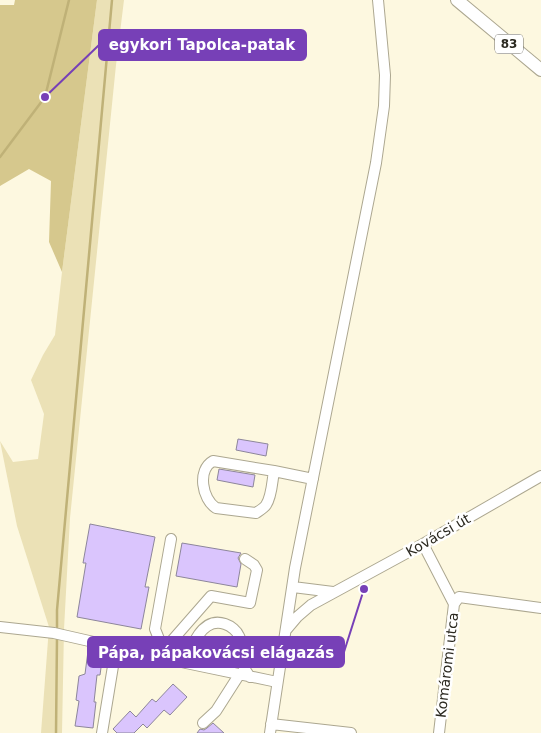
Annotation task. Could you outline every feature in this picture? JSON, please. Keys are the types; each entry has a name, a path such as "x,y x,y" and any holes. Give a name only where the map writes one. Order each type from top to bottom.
{"main road":[{"name":"83","path":"457,0 541,70"}],"street":[{"path":"351,733 271,729 295,568 376,163 384,106 385,75 378,0"},
{"path":"274,471 266,506 256,513 216,508 211,505 202,482 208,463 213,461 274,471 313,479"},
{"name":"Kovácsi út","path":"286,631 311,604 424,544 541,476"},
{"path":"162,654 155,629 171,539"},
{"name":"Komáromi utca","path":"424,544 454,604 439,733"},
{"path":"162,654 211,596 250,602 257,570 254,565 245,559"},
{"path":"292,592 333,592"},
{"path":"292,592 299,603 303,605 311,604"},
{"path":"454,604 459,597 541,608"},
{"path":"186,664 198,636 208,625 214,623 226,624 237,632 242,646 240,658 228,672"},
{"path":"0,627 58,634 116,648 162,654 186,664 277,682"},
{"path":"102,733 116,648"},
{"path":"203,723 216,711 245,676 240,658"}],"shaded area":[{"path":"15,0 97,0 62,272 49,242 51,181 29,169 0,186 0,5 14,5"},
{"path":"97,0 124,0 70,518 64,629 62,733 41,733 49,627 17,526 0,441 13,462 38,459 44,414 31,380 55,335"}],"building":[{"path":"238,439 268,444 266,456 236,450"},
{"path":"219,469 255,475 253,487 217,480"},
{"path":"90,524 155,537 145,587 149,587 141,629 77,617 86,563 83,563"},
{"path":"182,543 241,553 238,558 241,564 237,587 176,576"},
{"path":"88,651 103,653 100,675 97,675 93,728 75,726 79,701 76,700 79,676 85,674"},
{"path":"173,684 187,697 170,715 164,710 147,728 143,724 134,733 117,733 113,729 130,711 136,717 152,699 156,702"},
{"path":"213,723 224,733 197,733 200,729 204,730"}],"waterway":[{"path":"0,157 45,97 69,0"},
{"path":"57,631 57,610 112,0"},
{"path":"56,733 57,637"}],"place":[{"name":"egykori Tapolca-patak","path":"45,97"},
{"name":"Pápa, pápakovácsi elágazás","path":"364,589"}]}
